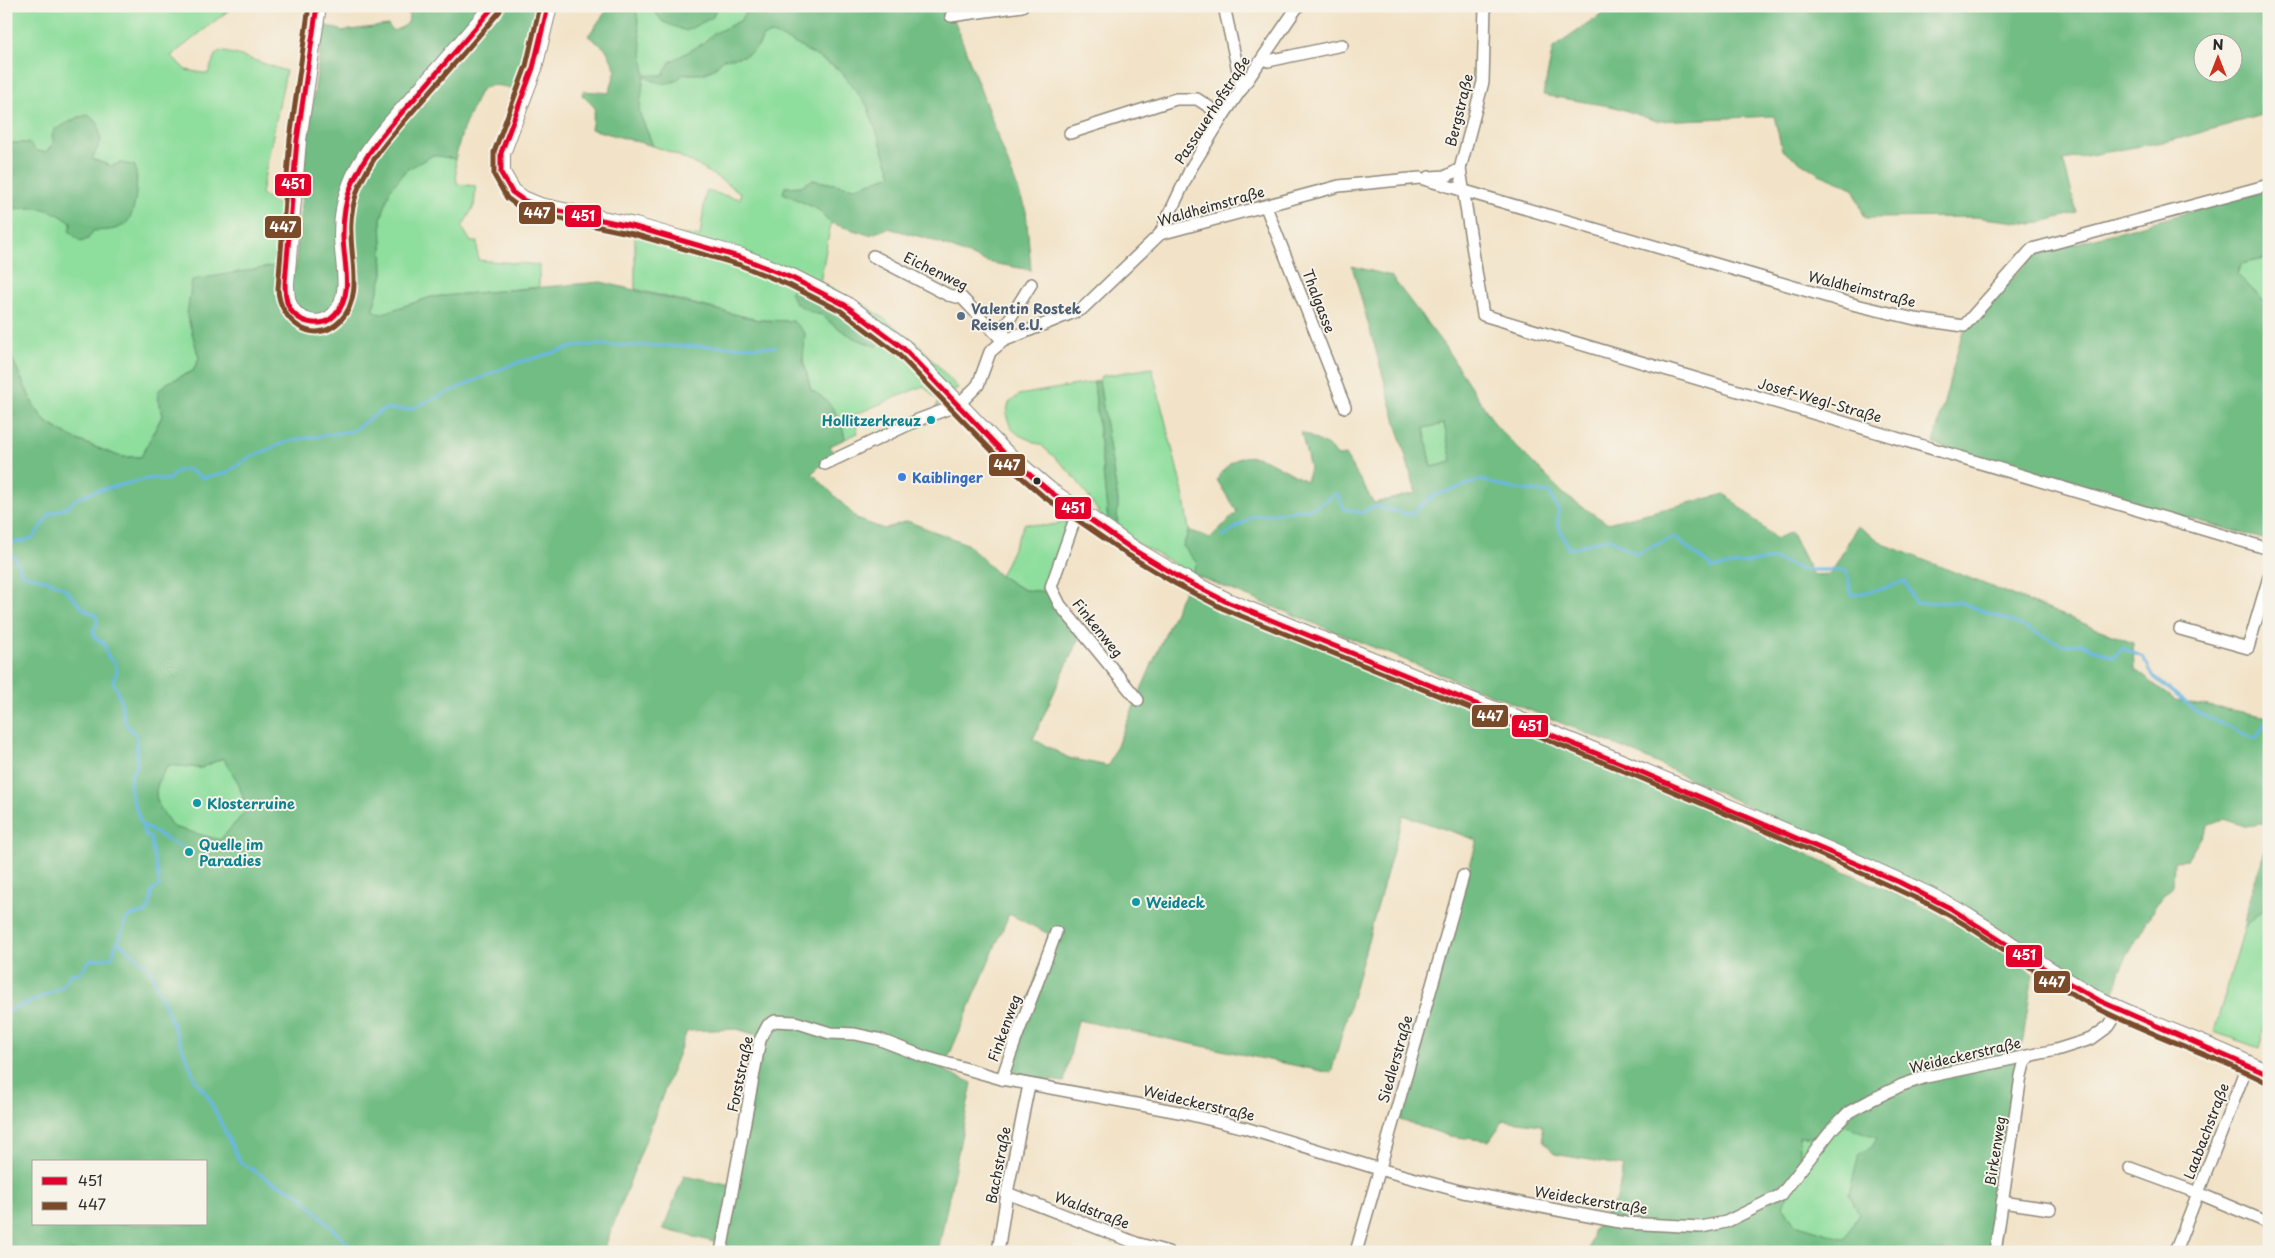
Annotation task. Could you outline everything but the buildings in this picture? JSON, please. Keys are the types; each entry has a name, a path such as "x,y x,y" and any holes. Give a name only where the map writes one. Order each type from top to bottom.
{"main road":[{"path":"317,6 296,148 285,283 287,302 293,313 302,321 315,324 325,322 336,315 345,297 344,219 351,188 361,164 382,136 494,6"},
{"path":"548,6 533,68 501,153 501,173 512,192 524,200 540,207 635,227 703,245 755,263 815,289 859,314 888,335 915,359 1003,452 1048,491 1077,513 1180,578 1226,602 1596,752 1819,847 1929,897 1983,926 2081,990 2120,1010 2248,1063 2269,1075"}],"street":[{"path":"951,16 1022,6"},
{"path":"1224,6 1242,89"},
{"name":"Passauerhofstraße","path":"1160,234 1191,168 1223,116 1298,6"},
{"name":"Bergstraße","path":"1463,191 1460,169 1483,82 1485,6"},
{"path":"1263,59 1268,61 1342,45"},
{"path":"1070,134 1176,99 1197,99 1223,116"},
{"name":"Waldheimstraße","path":"958,405 978,385 990,352 1003,340 1082,309 1160,234 1339,186 1447,176 1460,169"},
{"name":"Waldheimstraße","path":"1420,178 1856,305 1964,326 2032,249 2269,185"},
{"name":"Josef-Wegl-Straße","path":"1463,191 1483,315 2269,548"},
{"name":"Thalgasse","path":"1266,207 1345,407"},
{"name":"Eichenweg","path":"873,256 948,295 962,298 1003,340"},
{"path":"1003,340 1004,328 1031,284"},
{"path":"825,464 918,420 958,405"},
{"name":"Finkenweg","path":"1077,513 1057,566 1052,587 1060,606 1138,700"},
{"path":"2180,629 2248,648 2269,576"},
{"name":"Siedlerstraße","path":"1356,1252 1464,876"},
{"name":"Finkenweg","path":"1002,1079 1018,1030 1056,932"},
{"name":"Weideckerstraße","path":"1002,1079 1179,1112 1245,1128 1379,1169 1463,1192 1625,1223 1701,1227 1717,1226 1781,1195 1834,1127 1849,1112 1871,1100 1902,1085 1926,1077 2029,1056 2091,1039 2109,1026 2120,1010"},
{"name":"Forststraße","path":"720,1252 760,1040 768,1025 775,1021 795,1022 830,1033 855,1034 878,1039 925,1057 1002,1079"},
{"name":"Birkenweg","path":"1995,1252 2021,1076 2024,1064 2029,1056"},
{"name":"Laabachstraße","path":"2248,1063 2198,1193 2269,1223"},
{"name":"Bachstraße","path":"998,1252 1007,1193 1030,1085"},
{"path":"2130,1168 2198,1193 2175,1252"},
{"name":"Waldstraße","path":"1007,1193 1136,1243 1168,1252"},
{"path":"2002,1202 2050,1209"}],"green space":[{"path":"6,6 234,6 171,56 186,70 208,74 215,55 220,51 286,71 261,194 281,207 280,265 187,314 199,358 193,371 167,383 159,405 163,414 141,457 121,457 72,438 45,421 33,404 6,345 6,239 13,209 47,208 71,223 94,230 117,228 124,224 132,211 135,203 137,176 121,163 111,166 92,159 79,117 68,123 46,152 37,151 29,143 6,143"},
{"path":"410,6 549,6 518,90 493,85 480,91 463,129 455,159 433,155 406,170 390,190 381,219 383,273 373,309 380,314 431,297 601,282 758,320 793,321 805,333 803,360 811,390 824,399 834,410 841,423 845,439 830,446 834,454 812,473 859,520 884,529 907,521 967,544 1000,576 1024,590 1050,592 1082,631 1033,739 1069,758 1108,766 1185,588 1641,779 1933,911 1985,941 2033,974 1990,1252 1589,1252 1593,1231 1617,1198 1624,1166 1555,1154 1543,1140 1541,1125 1504,1120 1489,1141 1450,1136 1400,1120 1477,840 1403,815 1331,1073 1078,1020 1064,1082 1007,1074 1049,934 1009,914 943,1070 972,1083 938,1252 720,1252 722,1244 663,1229 684,1176 732,1186 760,1036 737,1029 687,1031 603,1252 6,1252 6,345 33,404 45,421 72,438 121,457 141,457 163,414 159,405 158,391 167,383 193,371 199,358 187,314 192,280 280,265 295,270 306,149 324,25 343,31 388,25 393,31 404,26 409,20","holes":["223,758 238,782 247,810 220,840 173,827 156,797 158,783 169,765 201,768","1839,1123 1877,1138 1872,1147 1859,1153 1849,1194 1859,1213 1845,1239 1795,1224 1783,1206 1801,1164 1799,1136 1818,1137"]},
{"path":"610,6 630,6 637,13 645,75 663,75 670,62 702,44 713,34 740,21 745,12 766,17 774,6 949,6 1026,211 1031,270 987,262 929,239 888,228 869,235 831,223 819,210 783,193 785,187 801,186 813,180 854,188 892,175 867,105 840,70 794,43 772,34 763,36 756,48 747,55 723,59 714,68 706,72 684,74 669,83 660,83 644,76 639,112 653,146 591,129 595,108 582,95 583,91 609,93 616,70 606,49 588,36"},
{"path":"630,6 650,6 663,22 720,6 774,6 766,17 740,21 713,34 702,44 671,62 663,75 645,76 652,80 675,82 683,74 704,74 714,69 723,59 759,46 763,36 772,34 794,43 840,70 867,105 892,175 854,188 813,180 801,186 785,187 783,193 819,210 831,223 820,282 871,309 918,344 958,388 941,398 936,409 938,401 923,386 854,415 858,433 845,439 841,423 834,410 824,399 811,390 803,360 805,333 793,321 758,320 635,289 635,235 637,232 700,236 706,191 740,199 741,193 688,160 653,146 639,112 644,75","holes":["803,306 881,340 854,338 822,315 813,313"]},
{"path":"650,6 720,6 716,8 713,17 686,31 663,22"},
{"path":"1614,6 2269,6 2269,113 2174,140 2063,160 2077,213 2033,224 1975,217 1865,218 1853,188 1819,174 1782,150 1774,116 1657,121 1615,107 1543,95 1553,48"},
{"path":"88,115 98,123 101,141 92,159 111,166 121,163 135,166 136,197 132,214 128,221 117,228 93,231 88,239 81,242 69,231 72,223 57,214 38,208 13,209 6,239 6,143 29,143 37,151 46,152 54,144 52,136 54,130 79,117"},
{"path":"433,155 455,159 457,184 476,186 474,206 462,227 471,242 477,242 478,260 539,265 539,287 431,297 380,314 373,309 383,274 381,219 389,190 406,170"},
{"path":"2269,190 2269,258 2241,264 2237,274 2269,306 2269,541 1933,444 1962,334 2034,255"},
{"path":"2269,258 2269,306 2237,274 2241,264"},
{"path":"1352,266 1391,276 1443,344 1497,427 1566,496 1607,523 1725,494 1776,539 1791,532 1813,575 1831,574 1857,526 1886,545 2133,643 2134,669 2175,700 2269,717 2269,823 2245,826 2223,819 2209,824 2187,860 2174,861 2173,885 2156,905 2120,969 2113,997 1964,908 1633,752 1192,574 1197,563 1183,546 1189,530 1210,538 1237,512 1217,480 1227,467 1237,459 1247,456 1258,458 1306,481 1310,468 1301,432 1328,446 1338,456 1345,455 1374,503 1416,493","holes":["1444,424 1452,462 1432,467 1424,428"]},
{"path":"793,289 817,298 860,324 881,339 877,347 854,338 822,315 813,313 795,303 790,292"},
{"path":"1152,368 1182,488 1189,530 1183,546 1197,563 1192,574 1109,527 1076,479 1041,445 1019,435 1011,428 1006,415 1009,403 1019,395 1094,382 1108,521 1117,525 1118,501 1099,381 1101,376"},
{"path":"1099,381 1118,501 1117,525 1108,521 1094,382"},
{"path":"1444,424 1452,462 1432,467 1424,428"},
{"path":"1070,522 1050,592 1024,590 1000,576 1025,523 1044,526"},
{"path":"223,758 238,782 247,810 220,840 172,827 161,810 156,797 158,783 169,765 201,768"},
{"path":"2269,839 2269,905 2245,926 2249,899"},
{"path":"2269,905 2269,1011 2259,1048 2214,1032 2245,926"},
{"path":"1839,1123 1878,1138 1849,1193 1859,1213 1845,1240 1795,1224 1783,1206 1801,1164 1799,1136"}],"waterway":[{"path":"6,541 20,542 33,538 50,514 68,507 76,499 95,491 152,478 168,480 177,471 187,469 203,478 227,473 248,458 289,441 352,431 384,409 408,410 513,364 581,345 775,347"},
{"path":"1224,536 1251,517 1313,508 1337,493 1344,509 1362,513 1375,506 1410,515 1433,496 1481,480 1509,488 1549,493 1559,511 1557,522 1569,549 1609,538 1636,554 1674,537 1713,568 1775,559 1803,570 1846,570 1852,595 1882,589 1905,581 1915,603 1959,602 2013,622 2063,645 2082,644 2114,657 2122,648 2143,657 2154,677 2200,714 2256,739 2269,717"},
{"path":"6,548 10,549 22,574 56,584 68,592 81,607 97,617 97,624 93,631 95,638 104,643 108,657 116,664 117,673 113,680 120,699 125,722 136,734 137,766 132,773 130,785 132,797 144,832 151,838 159,886 152,891 150,907 145,913 126,919 114,948 113,956 91,960 79,973 71,974 60,988 6,1011"},
{"path":"144,826 189,852"},
{"path":"118,942 149,967 196,1081 207,1095 240,1162 272,1182 297,1192 355,1252"}],"transit line":[{"name":"447","path":"309,6 290,139 278,289 284,311 291,320 299,327 319,332 330,329 340,321 347,312 351,302 354,291 351,216 356,194 370,165 394,133 500,11"},
{"name":"451","path":"317,6 297,140 285,283 286,300 292,311 303,320 316,323 329,320 335,315 345,298 346,277 343,223 347,199 363,162 387,129 494,6"},
{"name":"447","path":"540,6 526,66 494,152 494,175 507,198 519,207 538,214 633,234 740,265 789,285 841,311 898,354 998,457 1044,497 1128,555 1176,584 1224,609 1661,786 1920,900 1966,925 2052,982 2097,1008 2266,1082"},
{"name":"451","path":"548,6 533,68 501,153 501,173 512,192 523,200 540,207 635,227 742,258 792,278 845,305 903,348 1003,452 1049,491 1132,549 1180,578 1227,602 1632,768 1899,882 1950,908 2056,976 2100,1001 2269,1075"}],"place":[{"name":"Valentin Rostek Reisen e.U.","path":"961,316"},
{"name":"Hollitzerkreuz","path":"931,420"},
{"name":"Kaiblinger","path":"902,477"},
{"name":"Klosterruine","path":"197,803"},
{"name":"Quelle im Paradies","path":"189,852"},
{"name":"Weideck","path":"1136,902"}]}
